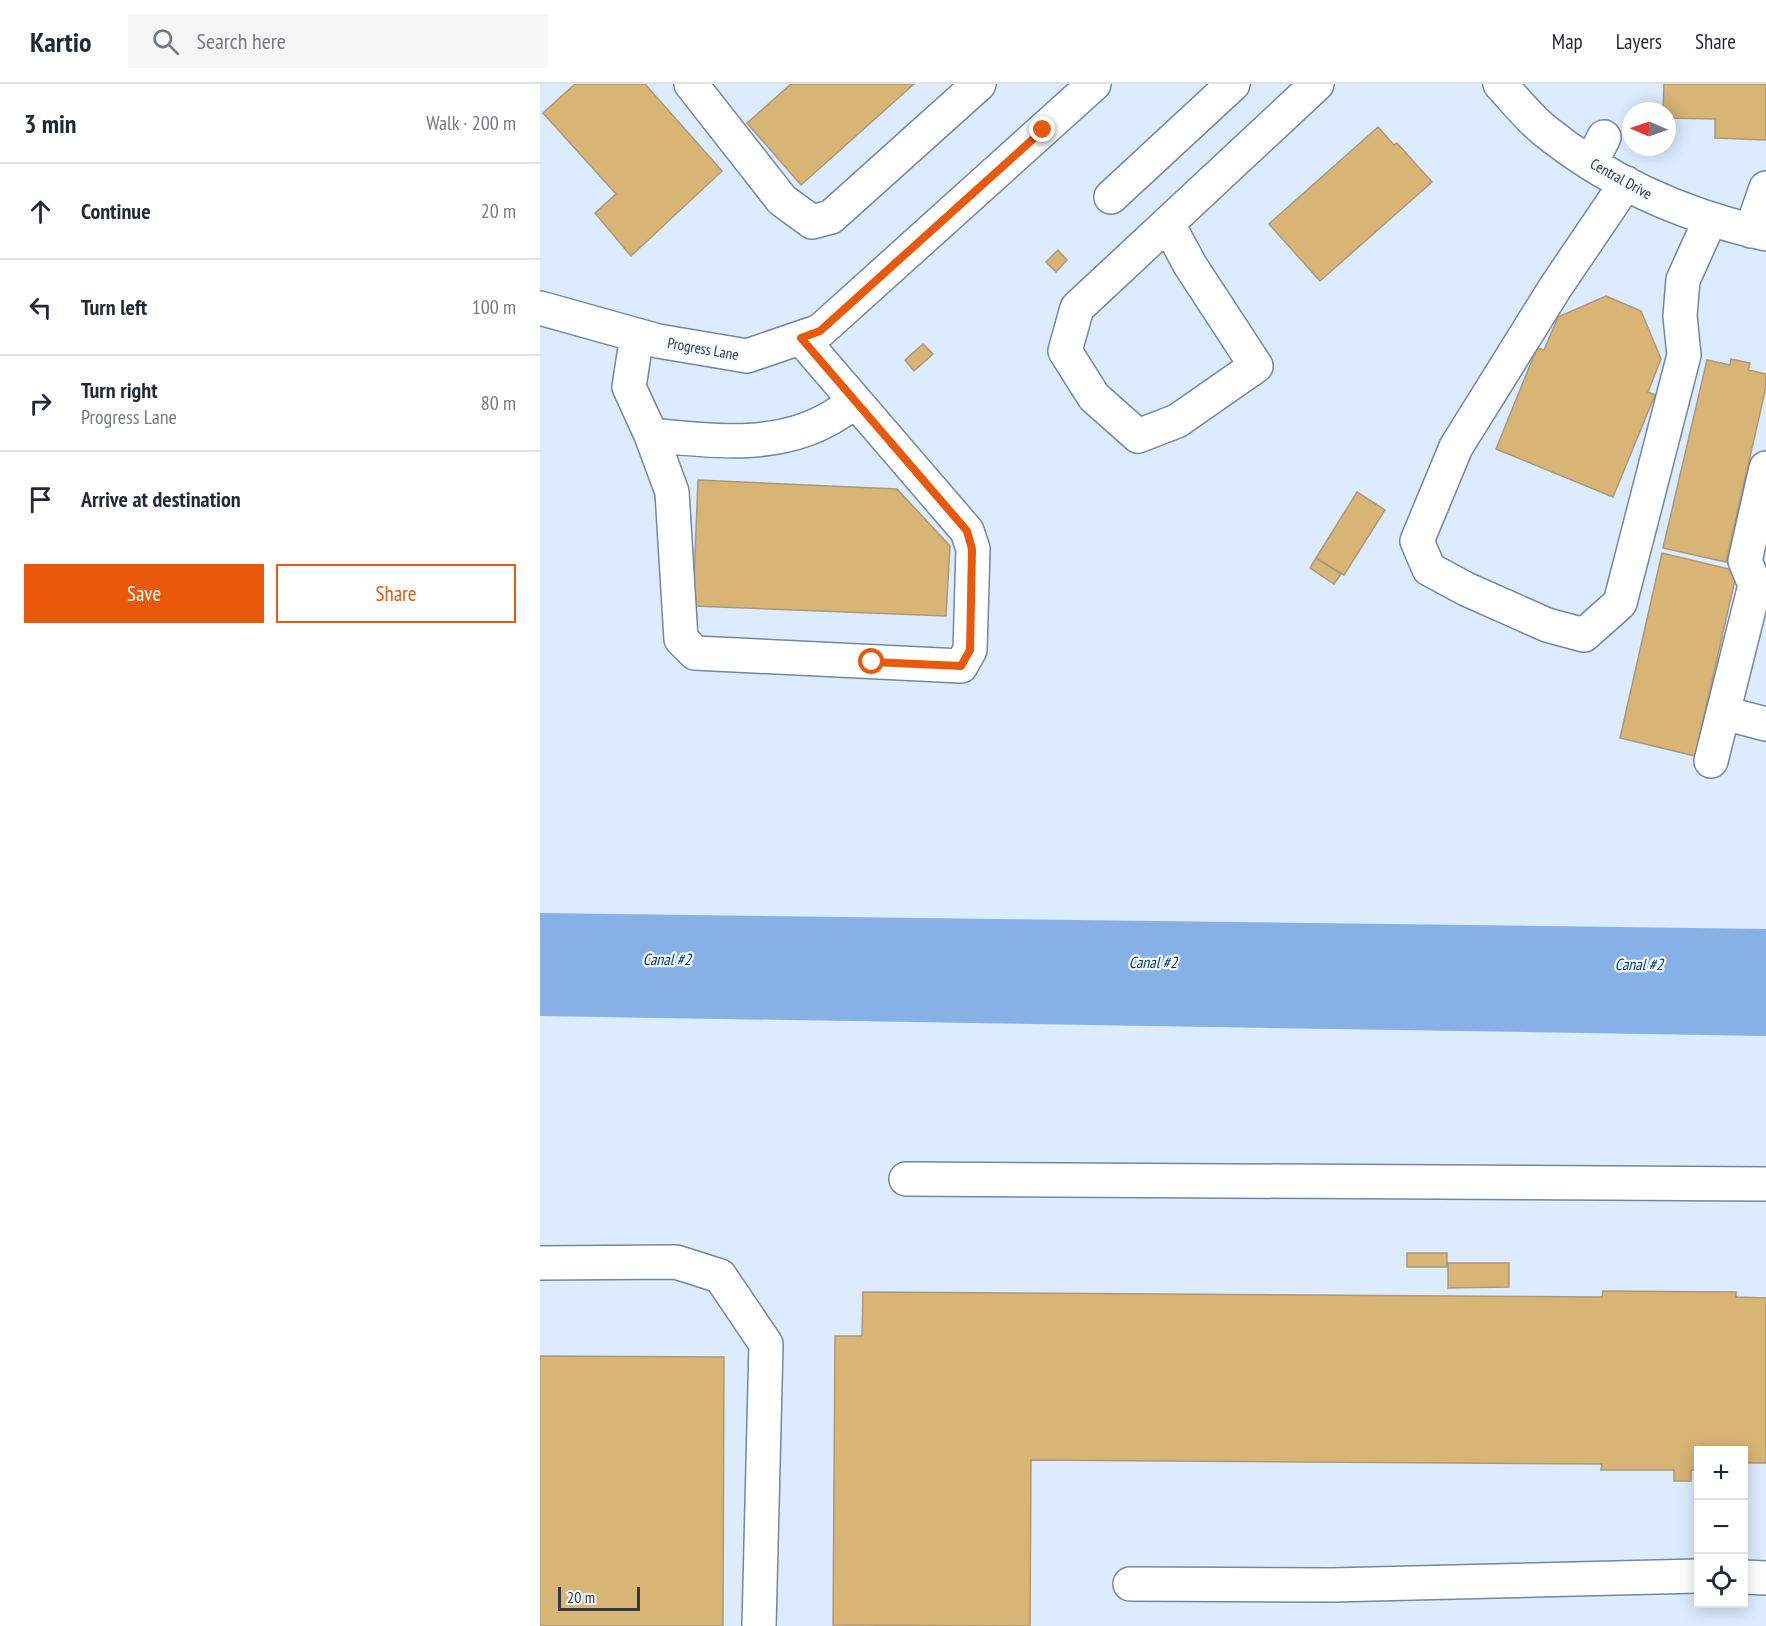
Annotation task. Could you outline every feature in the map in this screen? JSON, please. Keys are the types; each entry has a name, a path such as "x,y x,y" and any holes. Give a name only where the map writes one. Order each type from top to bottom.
{"street":[{"path":"691,84 782,200 812,222 831,217 979,84"},
{"name":"Progress Lane","path":"540,308 637,335 747,356 820,331 1094,84"},
{"path":"1111,197 1233,84"},
{"path":"1168,224 1190,265 1256,366 1177,421 1138,436 1094,397 1065,351 1077,308 1317,84"},
{"name":"Central Drive","path":"1500,84 1543,130 1597,150 1626,183 1710,220 1759,233"},
{"path":"1626,183 1561,279 1456,447 1417,541 1429,569 1466,589 1548,626 1584,635 1620,603 1684,355 1680,316 1683,280 1710,220"},
{"path":"1759,233 1766,188"},
{"path":"637,335 629,387 651,435 672,492 681,639 695,653 961,666 970,650 972,549 967,531 801,338"},
{"path":"651,435 702,441 779,436 823,422 856,402"},
{"path":"1711,761 1755,585 1745,561 1766,468"},
{"path":"1724,713 1766,724"},
{"path":"906,1179 1766,1184"},
{"path":"540,1263 676,1262 720,1276 766,1344 759,1626"},
{"path":"1130,1584 1332,1585 1694,1576"},
{"path":"1748,1577 1766,1578"}],"water":[{"name":"Canal #2","path":"540,913 1766,929 1766,1036 540,1016"}],"building":[{"path":"575,84 645,84 722,171 631,256 595,213 616,194 543,113"},
{"path":"791,84 914,84 801,185 747,123"},
{"path":"1664,84 1766,84 1766,140 1715,138 1715,119 1676,118 1676,102 1663,102"},
{"path":"1378,127 1394,145 1397,143 1432,182 1320,281 1269,224"},
{"path":"1058,250 1067,260 1056,272 1046,262"},
{"path":"1606,296 1641,311 1661,359 1648,392 1655,395 1613,497 1496,449 1537,348 1544,350 1558,317"},
{"path":"923,344 933,354 914,371 905,360"},
{"path":"1731,359 1750,363 1748,370 1766,374 1766,387 1726,562 1663,548 1707,360 1730,365"},
{"path":"698,480 897,489 950,546 946,616 693,606"},
{"path":"1357,492 1385,510 1344,575 1316,558"},
{"path":"1662,553 1737,571 1695,756 1620,738"},
{"path":"1316,558 1341,574 1334,584 1310,568"},
{"path":"1407,1253 1447,1253 1447,1267 1407,1267"},
{"path":"1448,1263 1509,1263 1509,1287 1448,1288"},
{"path":"1603,1291 1736,1292 1736,1297 1766,1298 1766,1463 1748,1463 1748,1446 1694,1446 1694,1470 1691,1470 1691,1481 1674,1481 1674,1470 1601,1470 1602,1464 1031,1460 1030,1626 833,1625 835,1336 862,1336 863,1292 1602,1297"},
{"path":"540,1356 724,1357 723,1626 540,1626"}],"route":[{"path":"872,662 961,666 970,650 972,549 967,531 801,338 820,331 1043,130"}]}
